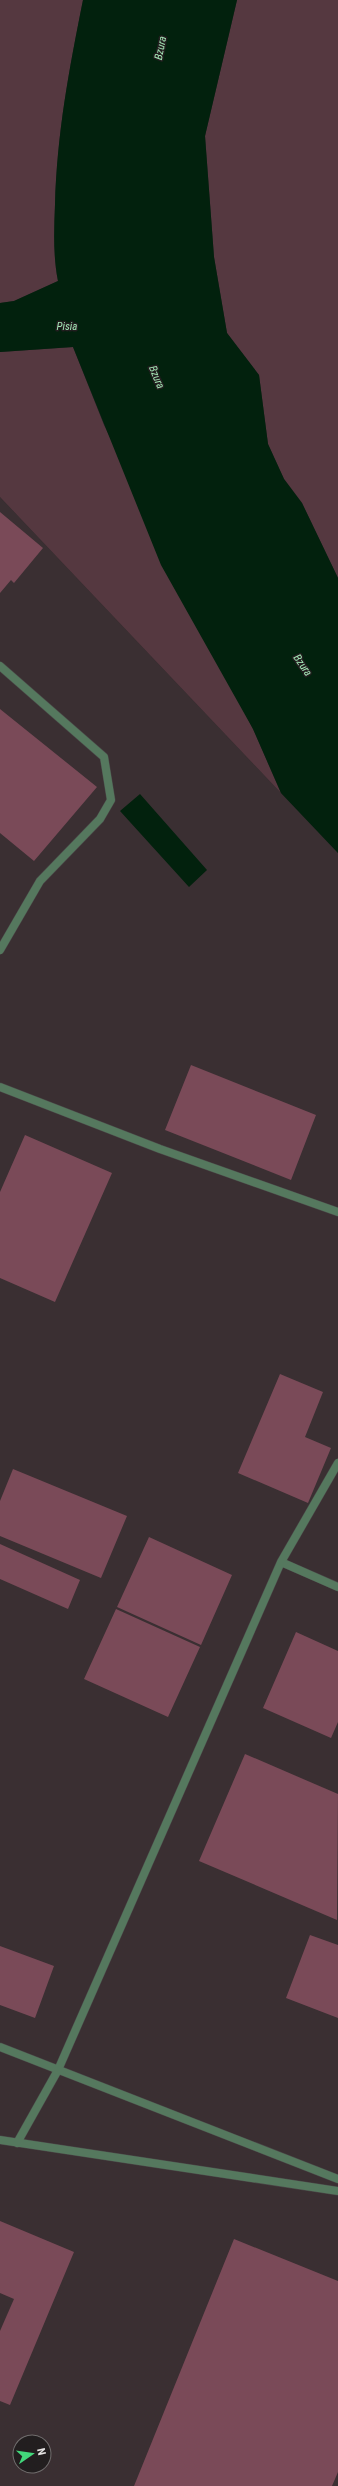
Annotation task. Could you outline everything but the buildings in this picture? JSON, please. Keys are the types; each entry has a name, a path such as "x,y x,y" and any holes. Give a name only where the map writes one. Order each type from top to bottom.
{"lane":[{"path":"0,666 104,757 111,800 100,818 40,881 0,950"},
{"path":"0,1088 160,1149 338,1212"},
{"path":"17,2143 58,2070 281,1562 338,1463"},
{"path":"281,1562 338,1587"},
{"path":"0,2047 338,2179"},
{"path":"0,2140 338,2191"}],"shaded area":[{"path":"0,0 83,0 69,77 58,152 54,234 55,262 58,281 14,301 0,303"},
{"path":"237,0 338,0 338,578 302,503 284,479 268,444 259,375 227,333 214,257 205,136"},
{"path":"73,347 104,425 253,729 281,793 0,497 0,352"},
{"path":"0,497 338,853 338,2486 0,2486"}],"water":[{"path":"83,0 237,0 205,136 214,257 227,333 259,375 268,444 284,479 302,503 338,578 338,853 281,793 253,729 161,565 73,347 0,352 0,303 14,301 58,281 55,262 54,234 58,152 69,77"},
{"path":"140,794 207,870 189,887 120,811"}],"water label":[{"name":"Bzura","path":"160,48"},
{"name":"Pisia","path":"67,326"},
{"name":"Bzura","path":"157,377"},
{"name":"Bzura","path":"303,665"}]}
